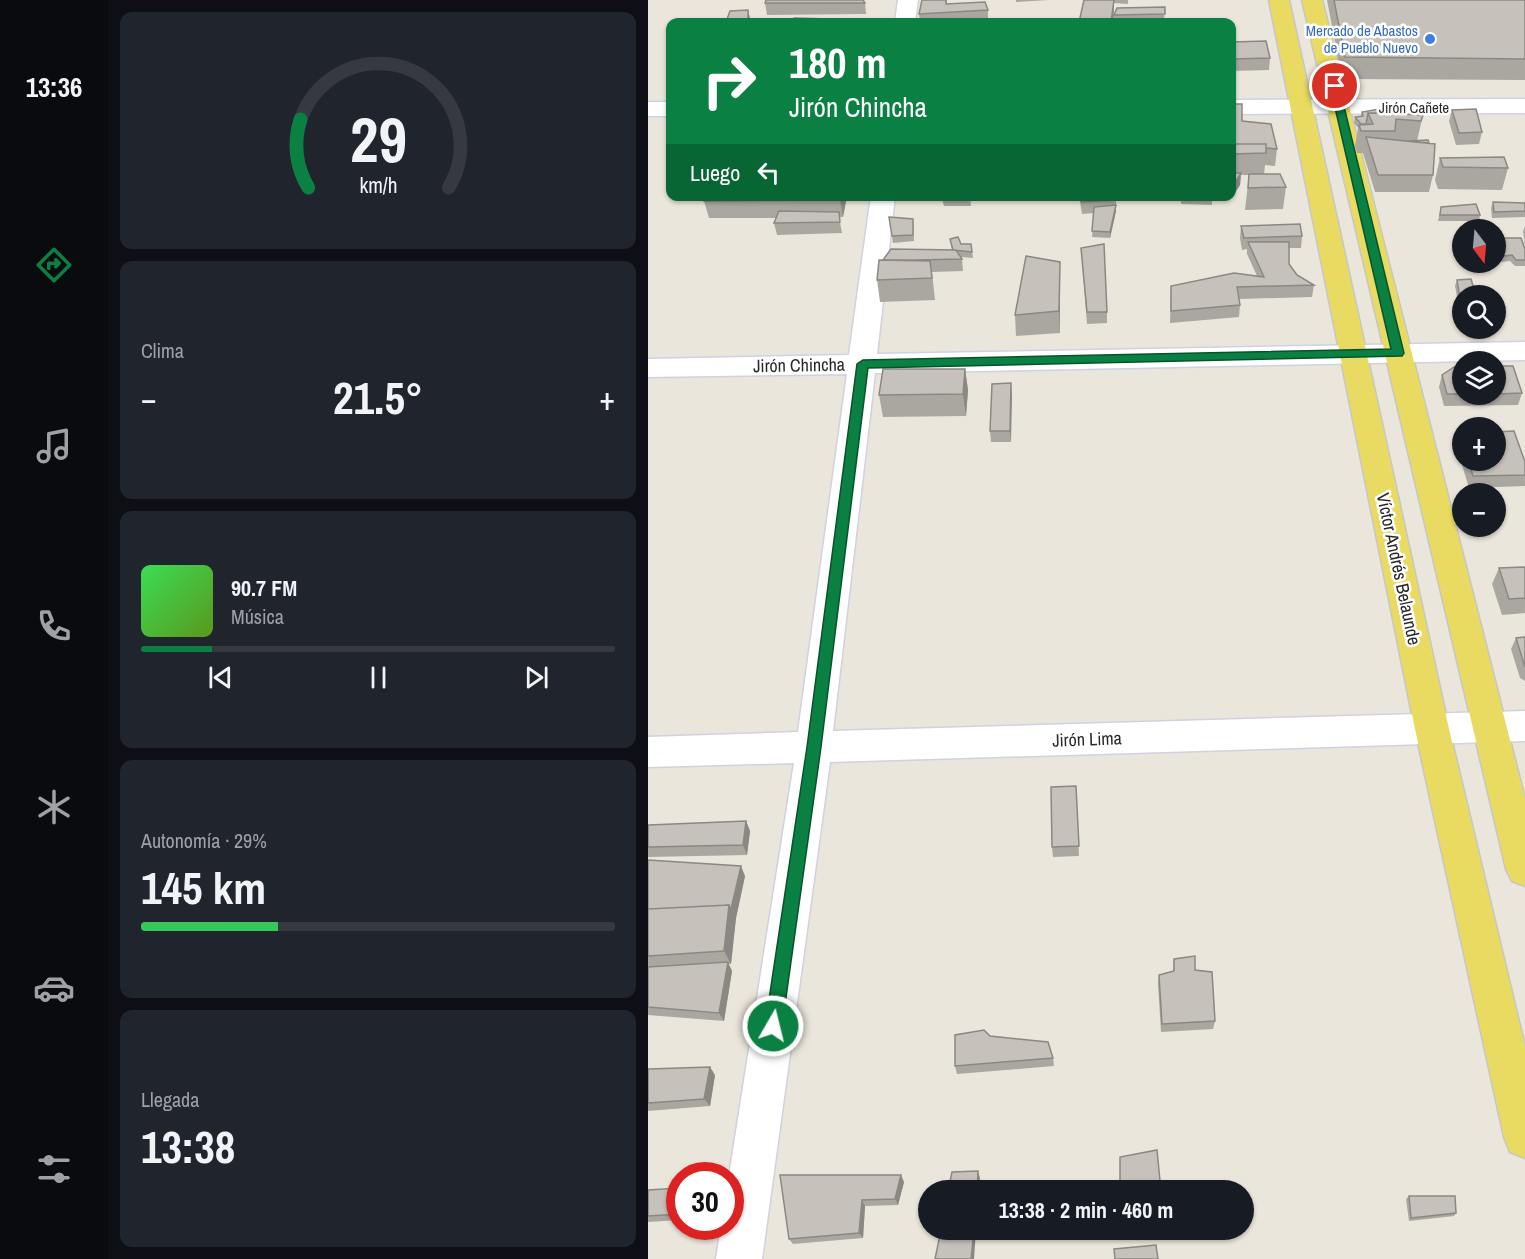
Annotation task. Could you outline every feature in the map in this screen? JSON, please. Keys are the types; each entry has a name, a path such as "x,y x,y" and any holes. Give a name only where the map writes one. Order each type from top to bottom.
{"main road":[{"name":"Víctor Andrés Belaunde","path":"1279,0 1432,729 1525,1137"},
{"path":"1312,0 1340,107 1487,727 1525,869"}],"street":[{"path":"906,18 908,0"},
{"name":"Jirón Cañete","path":"1236,107 1525,106"},
{"path":"648,109 666,109"},
{"path":"739,1259 814,747 882,201"},
{"name":"Jirón Chincha","path":"648,368 1525,351"},
{"name":"Jirón Lima","path":"648,752 1525,726"}],"building":[{"path":"766,0 863,0 865,3 765,3"},
{"path":"922,0 946,0 946,4 985,2 988,10 919,14"},
{"path":"1084,0 1114,0 1112,18 1080,18"},
{"name":"Mercado de Abastos de Pueblo Nuevo","path":"1334,0 1525,0 1525,59 1345,57"},
{"path":"1165,7 1165,14 1114,15 1117,8"},
{"path":"748,10 748,18 727,18 730,11"},
{"path":"1266,41 1270,58 1236,59 1236,42"},
{"path":"1236,104 1242,104 1242,121 1271,124 1277,149 1266,148 1266,144 1236,144"},
{"path":"1385,108 1386,113 1368,113 1366,124 1361,124 1355,117 1363,116 1362,112"},
{"path":"1476,109 1482,132 1459,133 1452,110"},
{"path":"1368,113 1423,115 1421,121 1396,119 1395,131 1361,131 1359,125 1373,124"},
{"path":"1366,137 1435,144 1433,175 1378,175"},
{"path":"1428,140 1429,143 1407,141"},
{"path":"1236,144 1266,144 1266,153 1236,154"},
{"path":"1504,157 1508,168 1443,167 1440,158"},
{"path":"1249,174 1280,174 1286,187 1248,188"},
{"path":"1493,202 1525,203 1525,211 1494,212"},
{"path":"1476,204 1480,215 1440,215 1441,207"},
{"path":"1116,205 1110,232 1092,231 1094,207"},
{"path":"779,211 839,212 840,222 774,223"},
{"path":"889,217 913,219 913,235 892,236"},
{"path":"1300,224 1302,236 1244,238 1241,226"},
{"path":"958,237 961,244 971,244 972,252 953,250 950,239"},
{"path":"1506,238 1521,238 1525,249 1525,260 1516,260 1512,255 1506,256"},
{"path":"1248,242 1289,242 1289,264 1297,275 1314,285 1237,287 1240,305 1171,311 1171,286 1234,273 1264,277"},
{"path":"1104,244 1107,312 1087,312 1081,248"},
{"path":"891,249 956,250 962,259 883,260"},
{"path":"1026,256 1060,262 1059,311 1015,315"},
{"path":"879,260 930,261 932,278 877,280"},
{"path":"1471,279 1473,285 1458,285 1457,280"},
{"path":"1506,366 1513,366 1522,393 1506,394"},
{"path":"1452,368 1452,394 1447,394 1442,375"},
{"path":"883,369 965,369 963,394 879,395"},
{"path":"1011,383 1010,431 990,431 992,384"},
{"path":"1506,431 1514,431 1525,462 1525,475 1473,476 1471,471 1506,471"},
{"path":"1525,567 1525,598 1509,599 1499,568"},
{"path":"1525,637 1525,667 1516,638"},
{"path":"1076,786 1079,846 1052,847 1051,787"},
{"path":"746,821 743,845 648,847 648,825"},
{"path":"648,860 741,866 731,909 729,905 648,909"},
{"path":"729,905 724,951 648,956 648,909"},
{"path":"1195,956 1195,970 1212,972 1215,1021 1162,1024 1159,975 1174,971 1174,959"},
{"path":"728,962 719,1013 648,1007 648,967"},
{"path":"984,1030 990,1036 1048,1042 1053,1058 955,1066 955,1035"},
{"path":"710,1067 704,1099 648,1103 648,1069"},
{"path":"1157,1150 1160,1180 1120,1180 1120,1157"},
{"path":"978,1171 978,1180 950,1180 952,1172"},
{"path":"780,1175 901,1175 895,1199 862,1200 859,1233 789,1239"},
{"path":"666,1189 666,1215 648,1216 648,1190"},
{"path":"1409,1196 1455,1196 1456,1213 1411,1218"},
{"path":"939,1240 973,1240 971,1259 935,1259"},
{"path":"1156,1245 1158,1259 1115,1259 1114,1249"}],"place":[{"name":"Mercado de Abastos de Pueblo Nuevo","path":"1430,39"}],"route":[{"path":"773,1026 814,747 863,364 1398,353 1335,86"}]}
